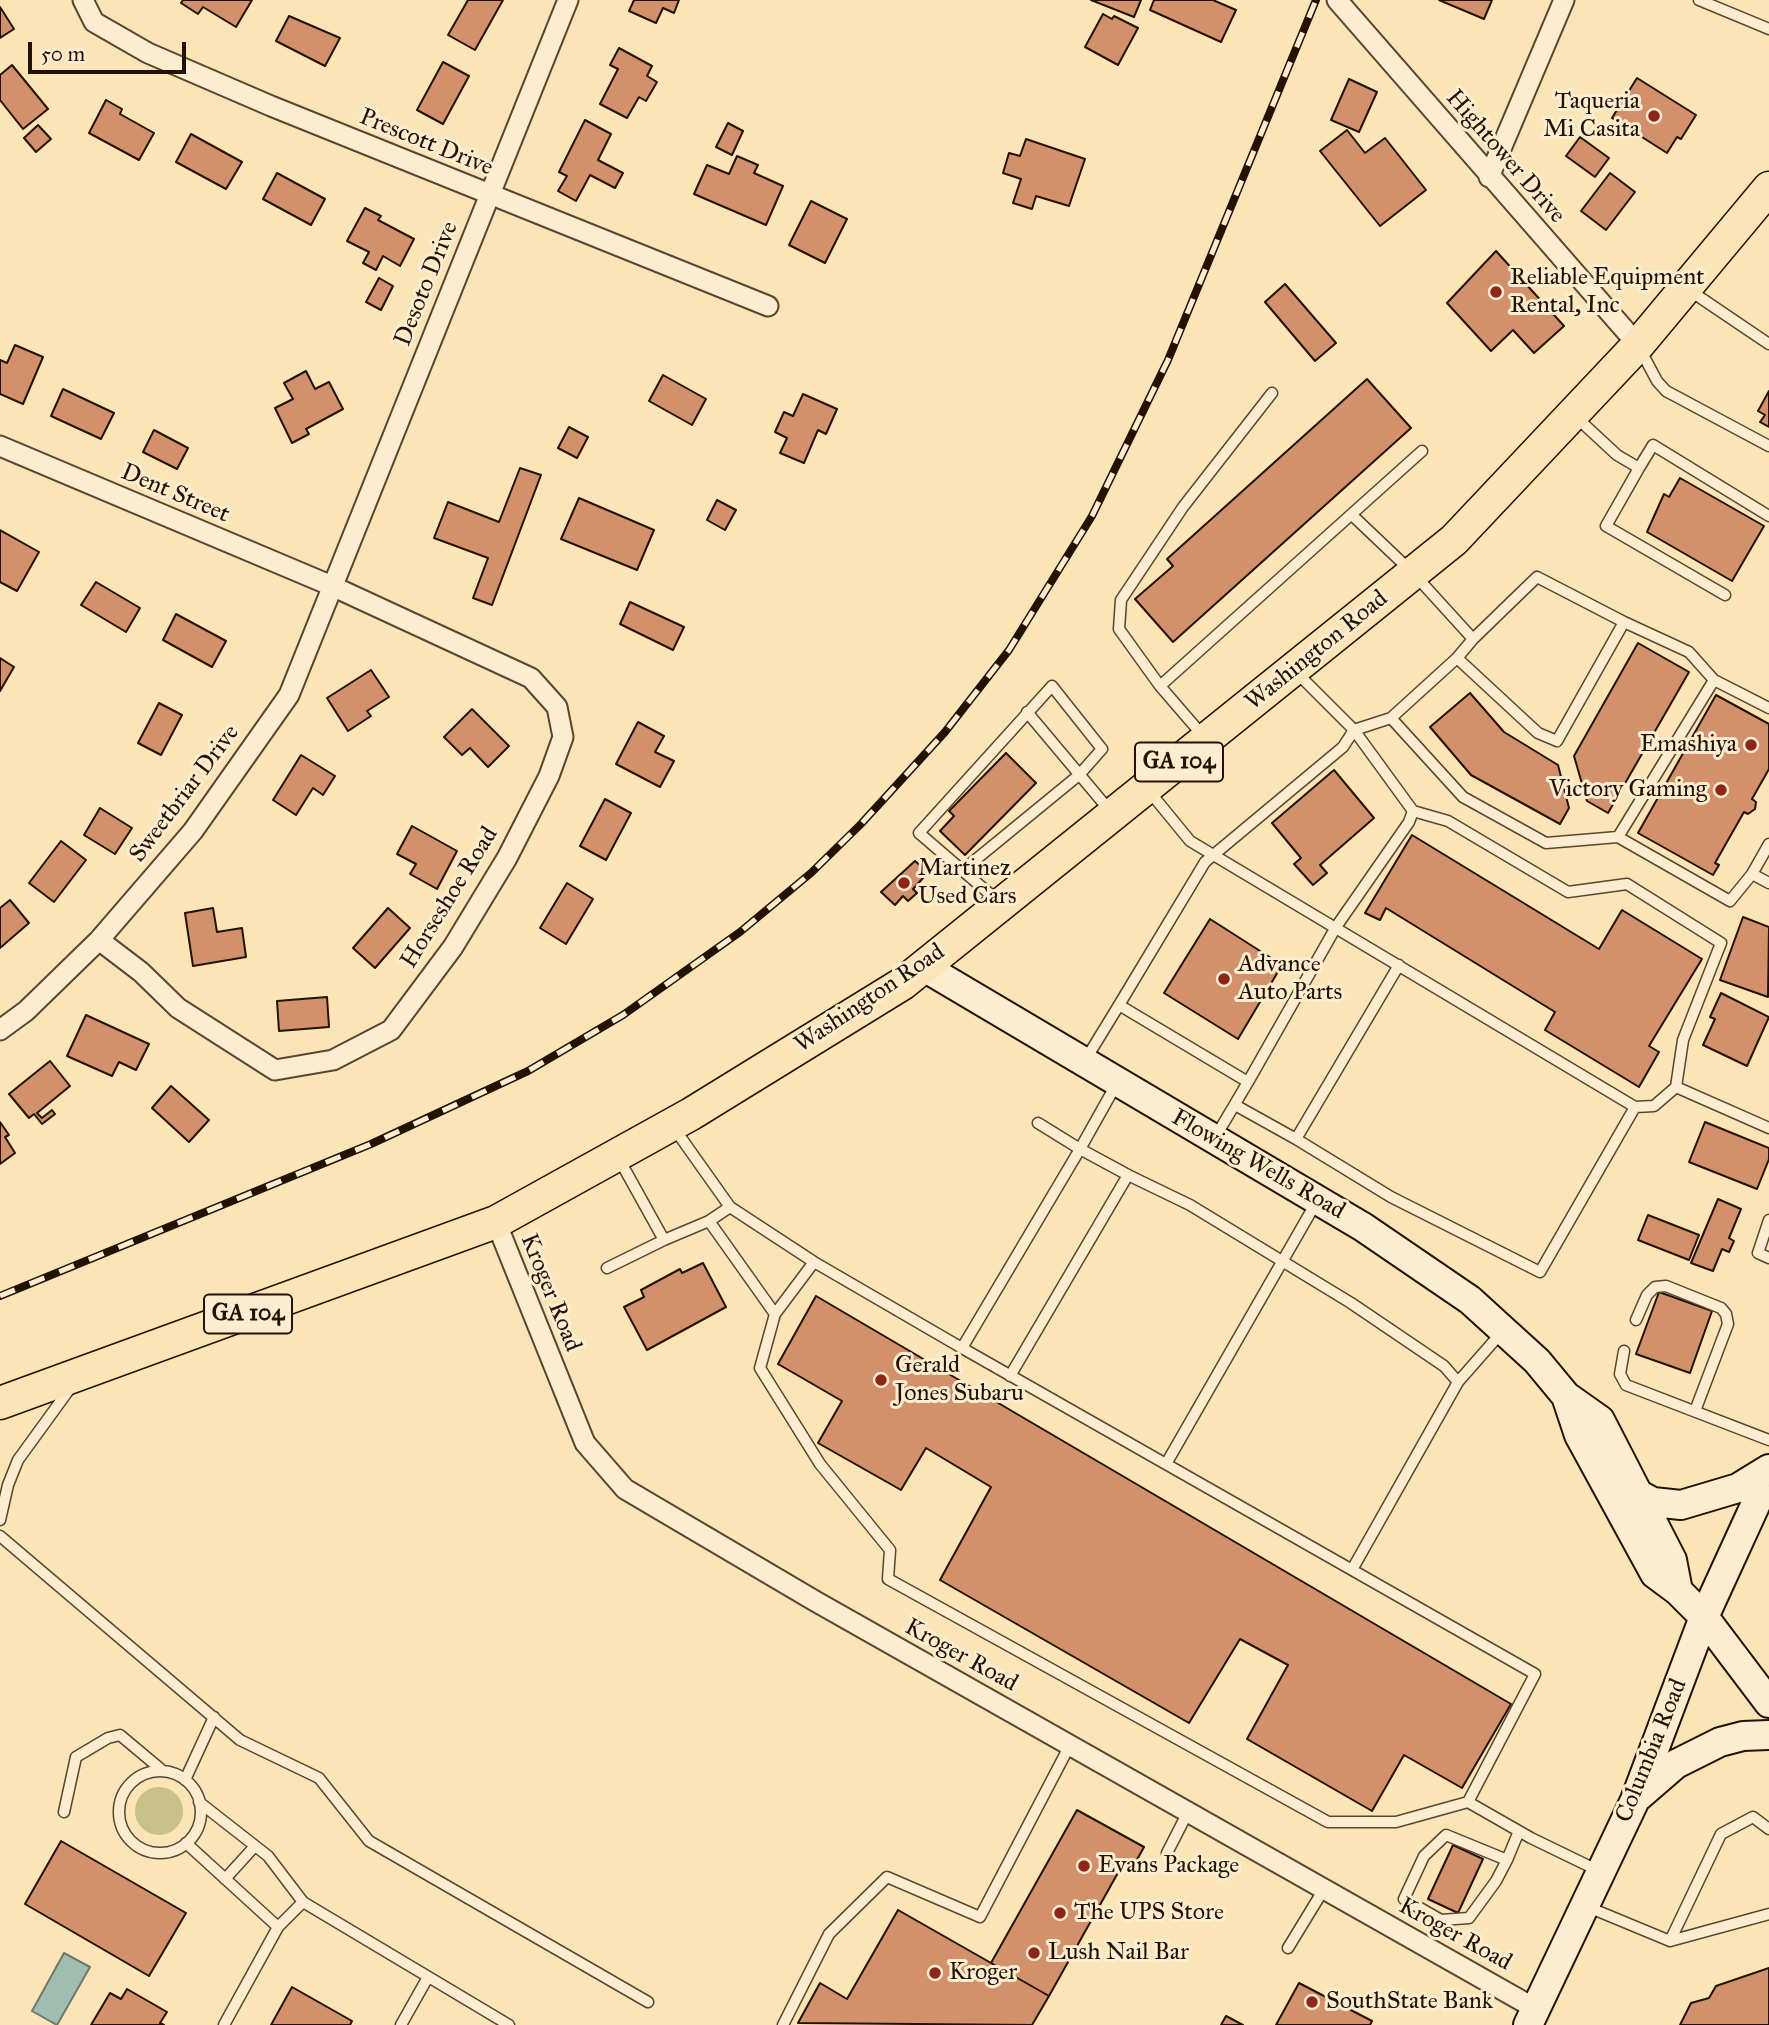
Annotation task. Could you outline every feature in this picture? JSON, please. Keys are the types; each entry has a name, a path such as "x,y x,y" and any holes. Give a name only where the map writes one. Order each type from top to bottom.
{"main road":[{"name":"Washington Road","path":"0,1403 496,1223 672,1125 857,1013 923,967 1454,540 1638,345 1769,188"},
{"name":"Flowing Wells Road","path":"923,967 1363,1227 1470,1300 1537,1361 1566,1396 1600,1420 1672,1560 1678,1591"},
{"name":"Flowing Wells Road","path":"1566,1396 1580,1435 1655,1574 1678,1591 1704,1617 1769,1703"},
{"path":"1638,1494 1653,1502 1681,1505 1738,1488 1769,1469"},
{"name":"Columbia Road","path":"1532,2017 1634,1800 1704,1617 1769,1475"},
{"path":"1634,1800 1676,1764 1720,1742 1743,1736 1769,1735"}],"street":[{"name":"Prescott Drive","path":"83,0 94,22 148,53 768,306"},
{"name":"Desoto Drive","path":"332,586 568,0"},
{"name":"Hightower Drive","path":"1337,0 1638,345"},
{"path":"1489,177 1564,0"},
{"name":"Dent Street","path":"0,446 332,586"},
{"name":"Sweetbriar Drive","path":"0,1030 26,1011 99,940 193,831 289,695 332,586"},
{"name":"Horseshoe Road","path":"99,940 141,972 178,1008 275,1070 333,1060 391,1030 453,947 507,859 549,776 563,737 557,707 531,678 332,586"},
{"name":"Kroger Road","path":"496,1223 585,1443 625,1489 815,1601 1324,1889 1532,2017"}],"lane":[{"path":"1699,0 1769,29"},
{"path":"1686,288 1769,344"},
{"path":"1638,345 1657,381 1666,391 1769,446"},
{"path":"1206,740 1160,686 1119,629 1121,600 1183,507 1272,393"},
{"path":"1573,414 1617,454 1639,468"},
{"path":"1726,595 1606,526 1653,445 1769,516"},
{"path":"1160,686 1422,451"},
{"path":"1352,515 1413,573 1473,639"},
{"path":"1084,1063 1205,862 1343,747 1354,730 1391,718 1457,658 1537,577 1689,652 1714,680 1769,708"},
{"path":"1457,658 1538,733 1557,741 1624,622"},
{"path":"1146,788 1190,841 1635,1107 1654,1106 1676,1087 1684,1040 1721,943 1627,884 1568,892 1448,821 1413,810 1354,730 1293,669"},
{"path":"1618,837 1714,680"},
{"path":"963,870 1079,775 1102,749 1052,686 919,833 1002,904"},
{"path":"1027,712 1112,815"},
{"path":"1391,718 1463,797 1546,842 1618,837 1730,901 1752,874 1769,844"},
{"path":"1214,1139 1335,927 1409,822 1413,810"},
{"path":"1752,874 1769,883"},
{"path":"1296,1139 1399,965"},
{"path":"1119,1006 1248,1082"},
{"path":"962,1349 1117,1083"},
{"path":"1676,1087 1768,1125"},
{"path":"1235,1105 1391,1197 1540,1272 1635,1107"},
{"path":"1038,1123 1128,1175 1190,1205 1282,1260 1444,1366 1458,1382"},
{"path":"672,1125 730,1207 814,1262 962,1349 1535,1674 1468,1802"},
{"path":"617,1155 664,1240"},
{"path":"1010,1376 1128,1175"},
{"path":"1166,1464 1318,1200"},
{"path":"607,1268 709,1221 730,1207"},
{"path":"1769,1220 1758,1253 1769,1258"},
{"path":"709,1221 775,1314"},
{"path":"814,1262 775,1314 760,1368 820,1464 890,1550 888,1579 894,1584 1328,1822 1396,1822 1468,1802 1601,1872"},
{"path":"1636,1320 1647,1295 1655,1287 1666,1286 1721,1308 1727,1314 1728,1324 1695,1412"},
{"path":"1353,1569 1458,1382 1503,1331"},
{"path":"1624,1351 1620,1374 1626,1385 1769,1440"},
{"path":"0,1520 8,1485 18,1461 80,1374"},
{"path":"0,1536 240,1740 319,1778 369,1841 648,2002"},
{"path":"185,1780 214,1717"},
{"path":"64,1812 76,1757 108,1738 120,1735 163,1771 185,1780 199,1802 268,1856 303,1902 503,2023"},
{"path":"783,2025 829,1934 887,1877 981,1917 1070,1745"},
{"path":"163,1771 150,1772 128,1787 118,1811 127,1836 148,1852 174,1850 186,1843 198,1825 199,1802"},
{"path":"1167,1853 1188,1812"},
{"path":"1670,1941 1721,1834 1753,1817 1769,1829"},
{"path":"1507,1860 1446,1835 1424,1856 1404,1899 1441,1920 1469,1919 1496,1881 1507,1860 1519,1831"},
{"path":"186,1843 278,1927"},
{"path":"225,1879 255,1846"},
{"path":"1288,1948 1324,1889"},
{"path":"224,2025 278,1927 303,1902"},
{"path":"1583,1906 1670,1941 1769,1914"},
{"path":"401,2025 428,1977"}],"shaded area":[{"path":"159,1787 176,1794 183,1811 176,1828 159,1835 142,1828 135,1811 142,1794"},
{"path":"64,1953 90,1967 57,2025 32,2011"}],"building":[{"path":"183,0 252,0 236,27 203,7 198,14 181,3"},
{"path":"468,0 503,0 475,50 448,35"},
{"path":"634,0 679,0 674,13 663,8 656,23 629,11"},
{"path":"1091,0 1141,0 1134,17"},
{"path":"1154,0 1213,0 1236,10 1221,42 1150,10"},
{"path":"1439,0 1492,0 1484,19"},
{"path":"0,7 14,29 0,38"},
{"path":"1103,14 1112,19 1114,16 1138,28 1118,65 1085,47"},
{"path":"289,16 340,38 325,66 276,41"},
{"path":"619,48 652,66 647,76 657,82 646,101 639,97 627,118 600,104 618,69 610,65"},
{"path":"443,62 469,76 443,124 417,110"},
{"path":"12,65 48,109 23,129 0,100 0,75"},
{"name":"Taqueria Mi Casita","path":"1637,78 1696,115 1681,139 1677,137 1667,153 1612,118"},
{"path":"1349,79 1377,92 1359,132 1331,120"},
{"path":"106,100 122,109 120,114 154,133 139,160 89,133"},
{"path":"585,120 611,134 598,160 623,173 615,188 590,175 576,201 558,191 567,176 559,172"},
{"path":"728,123 743,131 732,155 716,147"},
{"path":"38,125 51,139 36,152 24,138"},
{"path":"1347,130 1365,153 1385,138 1426,190 1380,226 1320,151"},
{"path":"191,134 242,162 226,189 176,162"},
{"path":"1580,137 1609,158 1595,177 1566,156"},
{"path":"1026,139 1085,159 1069,206 1036,196 1032,209 1013,203 1021,179 1003,173 1009,153 1020,156"},
{"path":"737,156 758,165 754,173 783,186 766,225 694,194 707,165 729,174"},
{"path":"277,173 325,199 311,225 263,199"},
{"path":"1610,173 1635,192 1606,230 1581,211"},
{"path":"811,201 847,219 825,263 789,245"},
{"path":"365,208 381,216 378,220 414,239 400,266 383,256 376,270 363,263 369,252 347,241"},
{"name":"Reliable Equipment Rental, Inc","path":"1496,251 1564,326 1534,353 1513,330 1491,351 1447,303"},
{"path":"379,278 393,286 381,310 366,302"},
{"path":"1285,284 1336,343 1315,361 1265,302"},
{"path":"15,345 43,357 23,404 0,394 0,360 7,363"},
{"path":"306,371 315,389 329,382 343,409 306,429 309,434 292,443 275,408 293,399 284,383"},
{"path":"663,375 706,399 692,425 649,401"},
{"path":"1367,379 1411,428 1173,642 1135,599 1173,566 1167,559"},
{"path":"63,389 114,413 101,439 51,416"},
{"path":"1769,391 1769,427 1760,422 1765,415 1758,411"},
{"path":"803,394 837,409 826,434 818,430 804,463 780,453 787,438 775,432 784,412 793,416"},
{"path":"569,427 588,437 577,458 558,448"},
{"path":"154,430 188,448 177,469 143,452"},
{"path":"520,468 541,475 492,605 473,598 488,558 434,538 448,502 499,522"},
{"path":"1680,478 1764,526 1732,581 1647,532 1664,494 1669,497"},
{"path":"579,498 654,530 637,570 561,539"},
{"path":"717,500 736,510 725,530 707,520"},
{"path":"0,530 39,552 17,591 0,582"},
{"path":"96,582 140,608 126,632 81,605"},
{"path":"630,602 684,627 673,650 620,624"},
{"path":"176,614 226,641 212,667 163,640"},
{"path":"1638,643 1689,672 1608,813 1587,801 1574,756"},
{"path":"0,658 14,667 0,691"},
{"path":"371,670 389,697 367,711 371,716 348,731 327,698"},
{"path":"1470,693 1504,732 1558,765 1569,808 1560,824 1471,775 1430,727"},
{"path":"1716,695 1769,724 1769,769 1752,799 1756,802 1755,809 1748,814 1744,812 1715,863 1719,865 1713,875 1638,833"},
{"path":"159,703 182,715 161,755 138,743"},
{"path":"472,709 509,746 488,767 470,748 462,755 444,737"},
{"path":"638,722 664,736 655,752 674,761 660,787 616,764"},
{"path":"1006,753 1036,783 965,855 940,831 954,816 949,811"},
{"path":"301,755 335,776 323,795 313,788 296,815 273,800"},
{"path":"1334,770 1374,818 1320,865 1327,873 1313,885 1294,864 1301,858 1272,823"},
{"path":"605,799 631,813 606,860 580,846"},
{"path":"100,808 132,828 115,854 84,835"},
{"path":"412,826 457,851 437,889 410,874 416,864 397,854"},
{"path":"1412,835 1599,949 1622,910 1702,959 1649,1046 1659,1052 1639,1087 1545,1030 1555,1012 1386,908 1380,920 1365,913"},
{"path":"61,841 86,860 54,902 29,883"},
{"name":"Martinez Used Cars","path":"915,861 924,869 921,873 924,877 913,889 917,893 908,901 903,896 895,905 881,892"},
{"path":"567,883 593,899 566,944 540,928"},
{"path":"10,900 29,923 0,948 0,908"},
{"path":"213,908 217,932 242,928 246,957 193,966 185,913"},
{"path":"388,908 410,928 375,968 353,948"},
{"path":"1743,917 1769,927 1768,997 1720,980"},
{"name":"Advance Auto Parts","path":"1210,919 1282,965 1238,1039 1164,993"},
{"path":"1721,993 1769,1017 1747,1066 1703,1045 1715,1019 1710,1017"},
{"path":"327,997 329,1027 279,1031 277,1001"},
{"path":"86,1015 149,1044 136,1070 119,1062 112,1076 67,1056"},
{"path":"50,1061 70,1086 37,1113 42,1118 52,1110 55,1114 42,1124 34,1114 29,1118 9,1094"},
{"path":"171,1086 209,1120 189,1142 152,1108"},
{"path":"0,1122 9,1135 5,1137 15,1153 0,1164"},
{"path":"1705,1122 1769,1148 1769,1159 1757,1189 1689,1162"},
{"path":"1718,1199 1741,1209 1729,1238 1734,1241 1729,1252 1722,1249 1713,1271 1691,1263"},
{"path":"1648,1215 1699,1235 1689,1260 1638,1240"},
{"path":"703,1263 726,1307 647,1350 624,1307 644,1297 641,1290 680,1269 682,1273"},
{"path":"1659,1292 1712,1311 1690,1373 1636,1354"},
{"path":"816,1296 1511,1704 1462,1788 1404,1755 1372,1811 1247,1739 1288,1665 1240,1639 1189,1723 940,1580 991,1487 926,1448 901,1490 818,1443 842,1401 778,1364"},
{"path":"1077,1810 1144,1847 1133,1867 1124,1862 1049,1996 991,1963"},
{"path":"61,1841 186,1913 149,1976 25,1904"},
{"path":"1453,1845 1483,1859 1458,1913 1428,1899"},
{"name":"Kroger","path":"898,1910 1049,1996 1032,2025 798,2023 820,1983 847,1999"},
{"path":"1769,1968 1769,2025 1680,2025 1691,2003 1709,1998 1716,1986"},
{"name":"SouthState Bank","path":"1299,1983 1372,2021 1370,2025 1276,2025"},
{"path":"292,1987 352,2021 350,2025 271,2025"},
{"path":"127,1989 167,2012 160,2023 164,2025 91,2025 110,1993 121,1999"},
{"path":"1226,2016 1243,2025 1221,2025"}],"railway":[{"path":"0,1296 371,1144 528,1071 623,1015 740,932 811,873 861,824 945,732 1009,650 1092,516 1168,360 1316,0"}],"place":[{"name":"Taqueria Mi Casita","path":"1654,116"},
{"name":"Reliable Equipment Rental, Inc","path":"1496,292"},
{"name":"Emashiya","path":"1751,745"},
{"name":"Victory Gaming","path":"1721,790"},
{"name":"Martinez Used Cars","path":"904,883"},
{"name":"Advance Auto Parts","path":"1224,979"},
{"name":"Gerald Jones Subaru","path":"881,1380"},
{"name":"Evans Package","path":"1084,1866"},
{"name":"The UPS Store","path":"1060,1913"},
{"name":"Lush Nail Bar","path":"1034,1953"},
{"name":"Kroger","path":"935,1973"},
{"name":"SouthState Bank","path":"1312,2002"}]}
